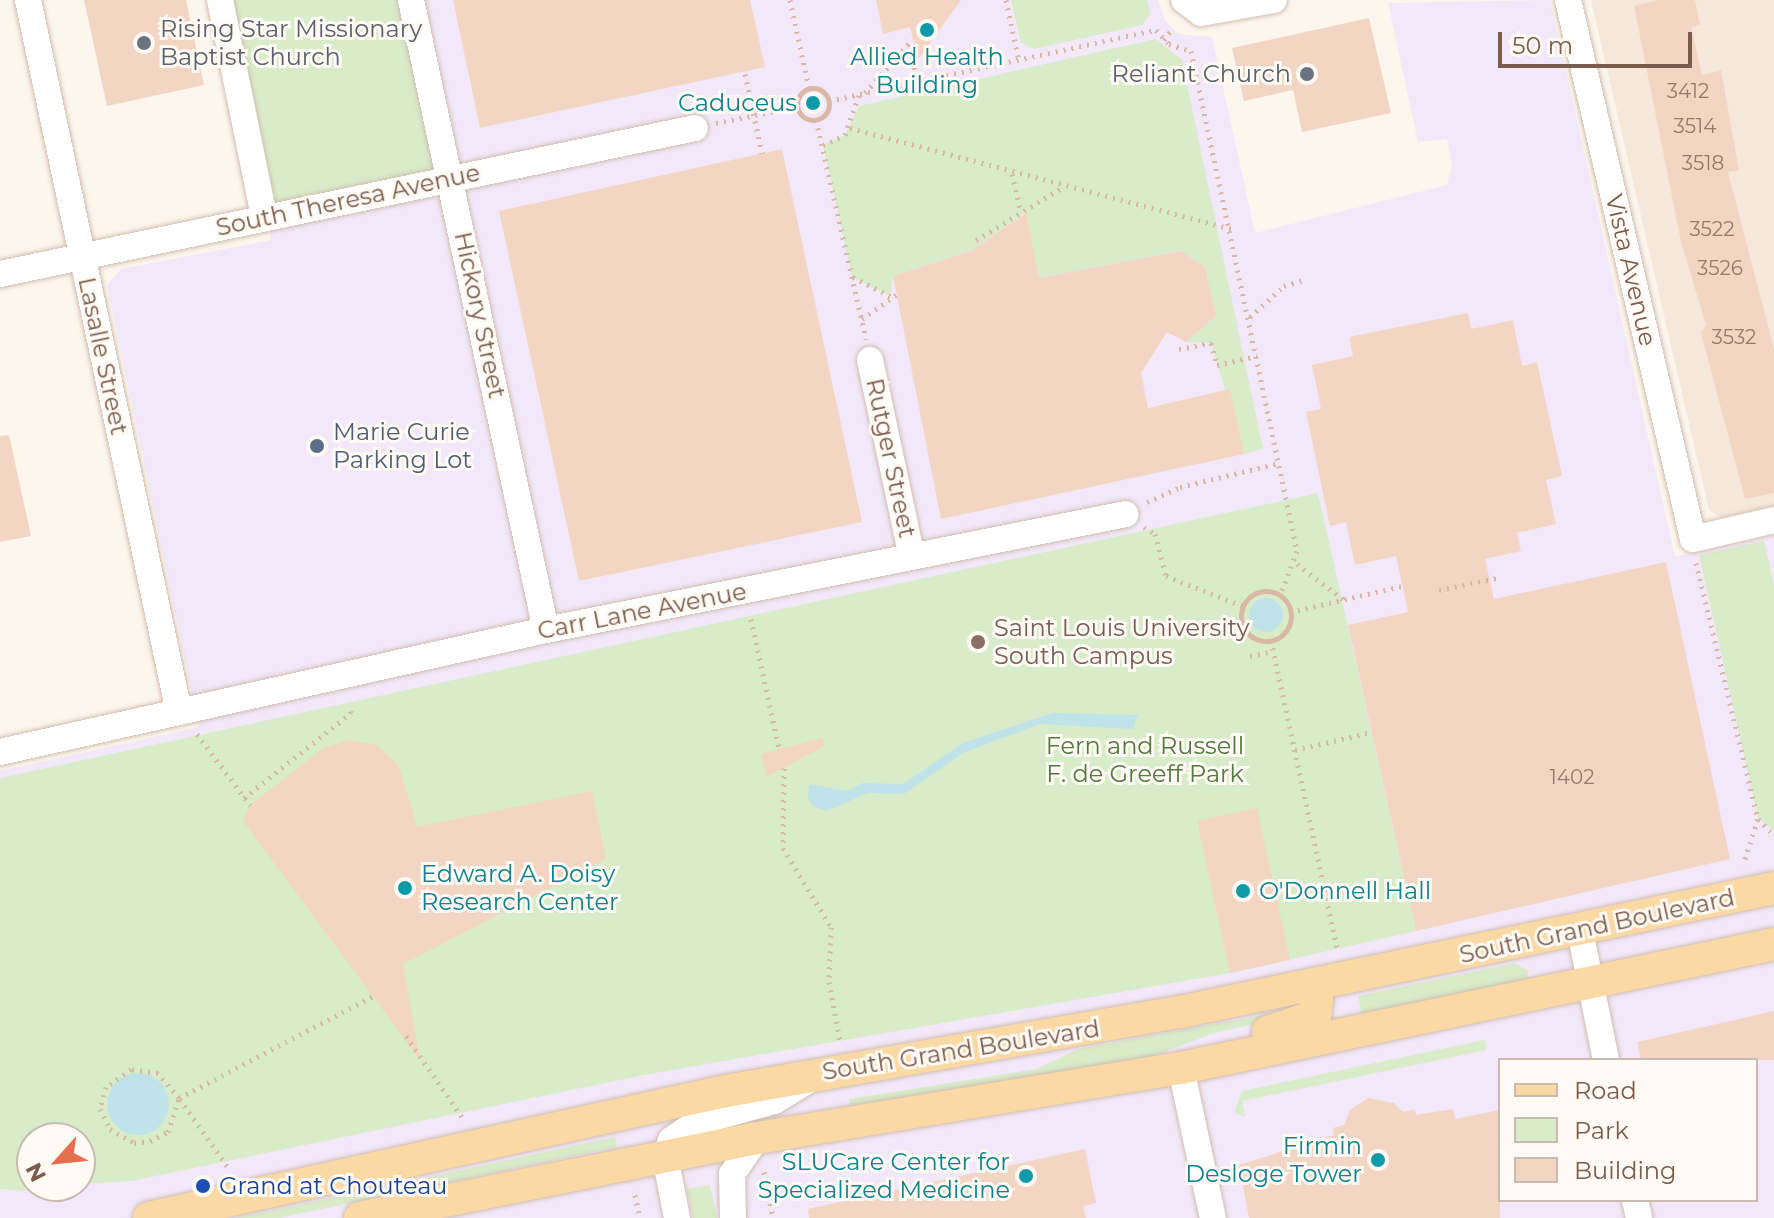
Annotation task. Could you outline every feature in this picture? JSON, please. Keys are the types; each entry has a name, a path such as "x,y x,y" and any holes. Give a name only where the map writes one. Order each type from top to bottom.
{"main road":[{"name":"South Grand Boulevard","path":"149,1218 819,1073 1309,987 1774,888"},
{"path":"360,1218 665,1156 760,1153 1591,985 1774,944"},
{"path":"1181,1068 1228,1043 1309,1021 1318,1008 1309,987"}],"street":[{"name":"Lasalle Street","path":"28,0 179,712"},
{"path":"220,0 264,216"},
{"name":"Hickory Street","path":"411,0 546,630"},
{"path":"1186,4 1212,13 1274,0"},
{"name":"Vista Avenue","path":"1568,0 1694,549"},
{"name":"South Theresa Avenue","path":"0,274 264,216 695,128"},
{"name":"Rutger Street","path":"870,360 912,557"},
{"name":"Carr Lane Avenue","path":"0,752 546,630 1126,514"},
{"path":"1694,549 1774,520"},
{"path":"1580,931 1606,1058"},
{"path":"1181,1068 1213,1218"},
{"path":"677,1218 665,1156 671,1140 698,1122 774,1101 819,1073"},
{"path":"733,1218 732,1174 760,1153"}],"path":[{"path":"695,128 796,107 809,88 790,0"},
{"path":"1006,0 1019,61"},
{"path":"1164,40 1172,29"},
{"path":"816,120 829,101 1156,30 1164,40 1191,51 1280,463 1297,564 1280,596"},
{"path":"823,145 850,128 862,95 911,42 918,82"},
{"path":"745,74 762,153"},
{"path":"809,88 819,89 829,101"},
{"path":"796,107 816,120 870,360"},
{"path":"850,128 1063,187 1231,229"},
{"path":"1012,173 1020,210"},
{"path":"976,240 1020,210 1063,187"},
{"path":"852,277 893,296 862,319"},
{"path":"1250,318 1284,286 1306,279"},
{"path":"1179,349 1211,343 1217,365 1257,356"},
{"path":"1243,606 1166,576 1155,534 1126,514 1180,487 1280,463"},
{"path":"1694,549 1758,819 1743,865"},
{"path":"1297,564 1344,599"},
{"path":"1439,590 1501,577"},
{"path":"1290,612 1403,586"},
{"path":"1455,587 1456,596"},
{"path":"1243,606 1259,592 1280,596 1290,612 1288,628 1271,640"},
{"path":"1243,606 1247,632 1271,640"},
{"path":"751,619 779,749"},
{"path":"1271,640 1340,961"},
{"path":"1250,656 1273,651"},
{"path":"244,798 351,713 350,707"},
{"path":"1294,750 1372,732"},
{"path":"197,733 250,805"},
{"path":"784,768 783,848 831,927 829,982 840,1041"},
{"path":"1758,819 1774,835"},
{"path":"227,1166 179,1098 158,1073 131,1069 106,1087 100,1109 121,1139 142,1142 168,1132 179,1098 373,996"},
{"path":"406,1036 462,1117"},
{"path":"760,1153 773,1218"},
{"path":"635,1195 640,1218"}],"shaded area":[{"name":"Saint Louis University South Campus","path":"223,0 1158,0 1165,20 1178,34 1212,37 1255,233 1447,185 1452,166 1447,139 1418,142 1388,3 1550,0 1675,557 1774,535 1774,1218 0,1218 0,771 199,727 107,285 121,269 271,240"},
{"path":"1591,0 1774,0 1774,505 1721,518 1709,510"}],"green space":[{"path":"220,0 411,0 451,179 264,216"},
{"path":"1011,0 1147,0 1150,15 1142,25 1034,49 1021,43"},
{"path":"1156,39 1182,60 1263,449 1244,454 1211,343 1186,342 1216,316 1205,267 1181,251 1039,278 1025,213 971,251 893,276 890,296 852,277 823,145 845,135 859,106"},
{"name":"Fern and Russell F. de Greeff Park","path":"1318,493 1416,931 1230,973 644,1075 131,1181 96,1183 96,1122 16,1122 16,1190 0,1189 0,778"},
{"path":"1764,541 1774,585 1774,831 1758,818 1699,555"},
{"path":"1515,963 1529,971 1525,982 1362,1016 1358,996"},
{"path":"1284,1011 1285,1018 1217,1032 1148,1058 851,1107 849,1099 1037,1069 1078,1049"},
{"path":"1485,1040 1486,1050 1242,1101 1245,1117 1234,1113 1242,1091"},
{"path":"615,1137 617,1147 279,1218 236,1218"},
{"path":"710,1185 717,1218 693,1218 687,1189"}],"water":[{"path":"1266,598 1278,603 1283,615 1278,627 1266,632 1254,627 1249,615 1254,603"},
{"path":"1053,713 1138,715 1133,729 1040,724 963,753 904,794 868,793 827,811 813,807 808,798 809,784 848,791 862,783 903,784 963,743"},
{"path":"138,1073 160,1082 169,1104 160,1126 138,1135 116,1126 107,1104 116,1082"}],"building":[{"name":"Rising Star Missionary Baptist Church","path":"84,0 186,0 204,85 107,106"},
{"path":"453,0 750,0 765,67 480,128"},
{"name":"Allied Health Building","path":"876,0 961,0 918,60 910,27 883,34"},
{"path":"1658,0 1695,0 1700,25 1691,27 1702,75 1721,70 1739,170 1728,172 1774,349 1774,493 1745,499 1701,333 1706,325 1681,242 1634,6"},
{"name":"Reliant Church","path":"1369,18 1391,113 1302,132 1293,90 1244,101 1232,48"},
{"path":"782,149 862,522 579,581 499,211"},
{"path":"1026,213 1039,278 1181,251 1205,267 1216,316 1186,342 1167,332 1141,373 1148,408 1230,389 1244,454 941,519 893,276 971,251"},
{"path":"1468,313 1471,329 1513,320 1522,366 1537,362 1562,476 1546,480 1556,524 1517,533 1521,551 1485,559 1494,599 1666,562 1730,859 1416,931 1348,625 1408,612 1396,556 1355,565 1346,522 1330,526 1306,412 1321,409 1312,365 1353,356 1349,337"},
{"path":"9,435 31,536 0,542 0,436"},
{"path":"822,738 825,746 766,777 761,754"},
{"name":"Edward A. Doisy Research Center","path":"350,740 377,745 399,766 417,827 592,791 606,859 403,964 420,1060 243,821 250,805 324,748"},
{"name":"O'Donnell Hall","path":"1257,808 1290,960 1230,973 1197,821"},
{"path":"1774,1011 1774,1060 1641,1058 1637,1042"},
{"name":"Firmin Desloge Tower","path":"1368,1098 1394,1103 1403,1112 1415,1109 1416,1115 1453,1109 1455,1119 1498,1110 1500,1218 1249,1218 1239,1165 1334,1135 1333,1128 1344,1125 1350,1110"},
{"name":"SLUCare Center for Specialized Medicine","path":"1085,1149 1096,1203 1083,1206 1086,1218 809,1218 808,1209"}],"place":[{"name":"Allied Health Building","path":"927,30"},
{"name":"Rising Star Missionary Baptist Church","path":"144,43"},
{"name":"Reliant Church","path":"1307,74"},
{"name":"Caduceus","path":"813,103"},
{"name":"Marie Curie Parking Lot","path":"317,446"},
{"name":"Saint Louis University South Campus","path":"978,642"},
{"name":"Edward A. Doisy Research Center","path":"405,888"},
{"name":"O'Donnell Hall","path":"1243,891"},
{"name":"Firmin Desloge Tower","path":"1378,1160"},
{"name":"SLUCare Center for Specialized Medicine","path":"1026,1176"},
{"name":"Grand at Chouteau","path":"203,1186"}]}
